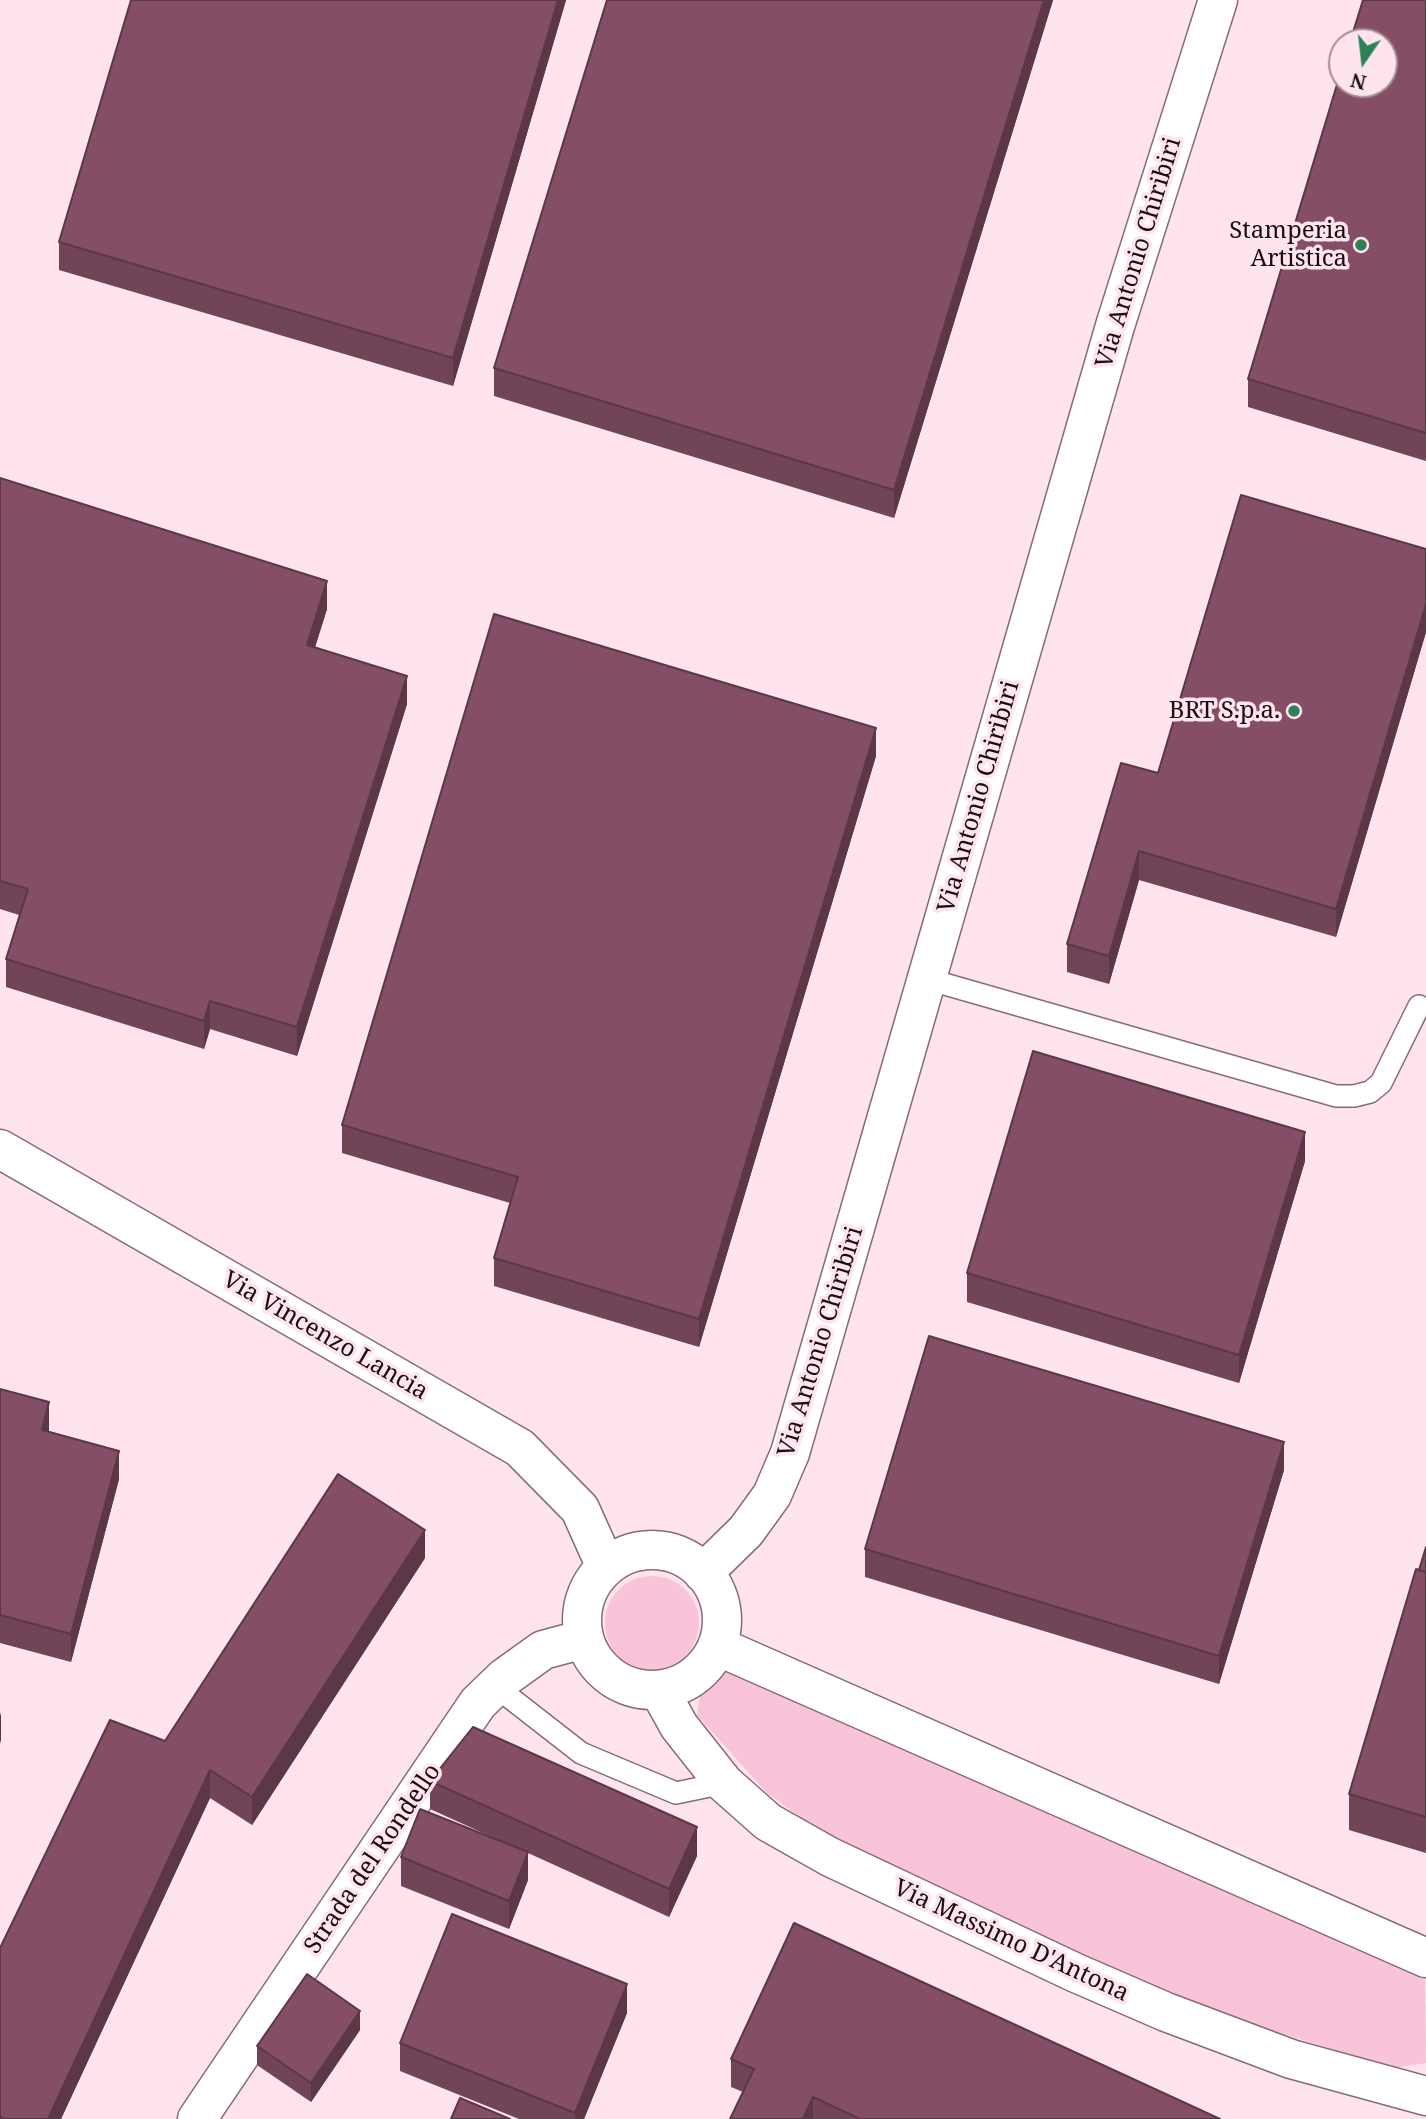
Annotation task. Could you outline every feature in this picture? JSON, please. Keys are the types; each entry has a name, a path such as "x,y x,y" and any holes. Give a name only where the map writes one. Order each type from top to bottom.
{"street":[{"name":"Via Antonio Chiribiri","path":"703,1573 746,1531 772,1495 790,1453 1115,327 1218,0"},
{"name":"Via Vincenzo Lancia","path":"0,1149 520,1448 580,1509 606,1567"},
{"path":"645,1550 676,1555 686,1559 703,1573 714,1589 720,1607 722,1627 717,1646 708,1662 678,1685 659,1690 639,1689 621,1683 605,1672 592,1657 584,1639 581,1619 584,1600 593,1581 606,1567 624,1556 645,1550"},
{"name":"Strada del Rondello","path":"197,2119 478,1703 495,1686 543,1650 584,1639"},
{"path":"717,1646 1426,1958"},
{"name":"Via Massimo D'Antona","path":"659,1690 680,1726 724,1783 768,1822 830,1857 1076,1973 1166,2012 1291,2059 1416,2087"}],"lane":[{"path":"927,979 1336,1096 1354,1096 1370,1092 1381,1083 1419,1006"},
{"path":"495,1686 581,1753 676,1793 724,1783"}],"shaded area":[{"path":"652,1576 670,1580 685,1590 695,1605 699,1623 695,1641 685,1656 670,1666 652,1670 634,1666 619,1656 609,1641 605,1623 609,1605 619,1590 634,1580"},
{"path":"726,1672 1425,1979 1426,2063 1395,2068 1191,2006 842,1848 766,1792 697,1715 701,1689 713,1676"}],"building":[{"path":"131,0 558,0 453,358 59,242"},
{"path":"607,0 1044,0 894,490 494,368"},
{"name":"Stamperia Artistica","path":"1363,0 1426,0 1426,433 1248,379 1333,98 1398,98 1398,28 1354,28"},
{"path":"0,478 327,581 307,645 407,676 297,1027 210,1001 204,1021 6,959 28,889 0,881"},
{"name":"BRT S.p.a.","path":"1241,495 1426,549 1426,604 1336,909 1139,851 1109,956 1067,944 1121,763 1158,773"},
{"path":"494,614 876,728 699,1319 494,1258 518,1177 342,1125"},
{"path":"1033,1051 1305,1132 1239,1355 967,1273"},
{"path":"929,1336 1284,1442 1219,1656 865,1549"},
{"path":"0,1389 49,1402 42,1430 119,1451 71,1634 0,1615"},
{"path":"338,1474 425,1530 252,1797 210,1770 48,2119 0,2117 0,1948 110,1720 165,1741"},
{"path":"1426,1547 1426,1572 1419,1570"},
{"path":"1416,1569 1426,1572 1426,1817 1349,1794"},
{"path":"473,1727 697,1827 669,1889 430,1781"},
{"path":"420,1809 528,1852 509,1901 401,1857"},
{"path":"452,1914 627,1984 575,2113 400,2043"},
{"path":"794,1923 1220,2119 860,2119 813,2097 803,2119 730,2119 754,2069 731,2059"},
{"path":"307,1974 360,2011 311,2083 257,2046"},
{"path":"460,2098 510,2119 451,2119"}],"place":[{"name":"Stamperia Artistica","path":"1361,245"},
{"name":"BRT S.p.a.","path":"1294,711"}]}
